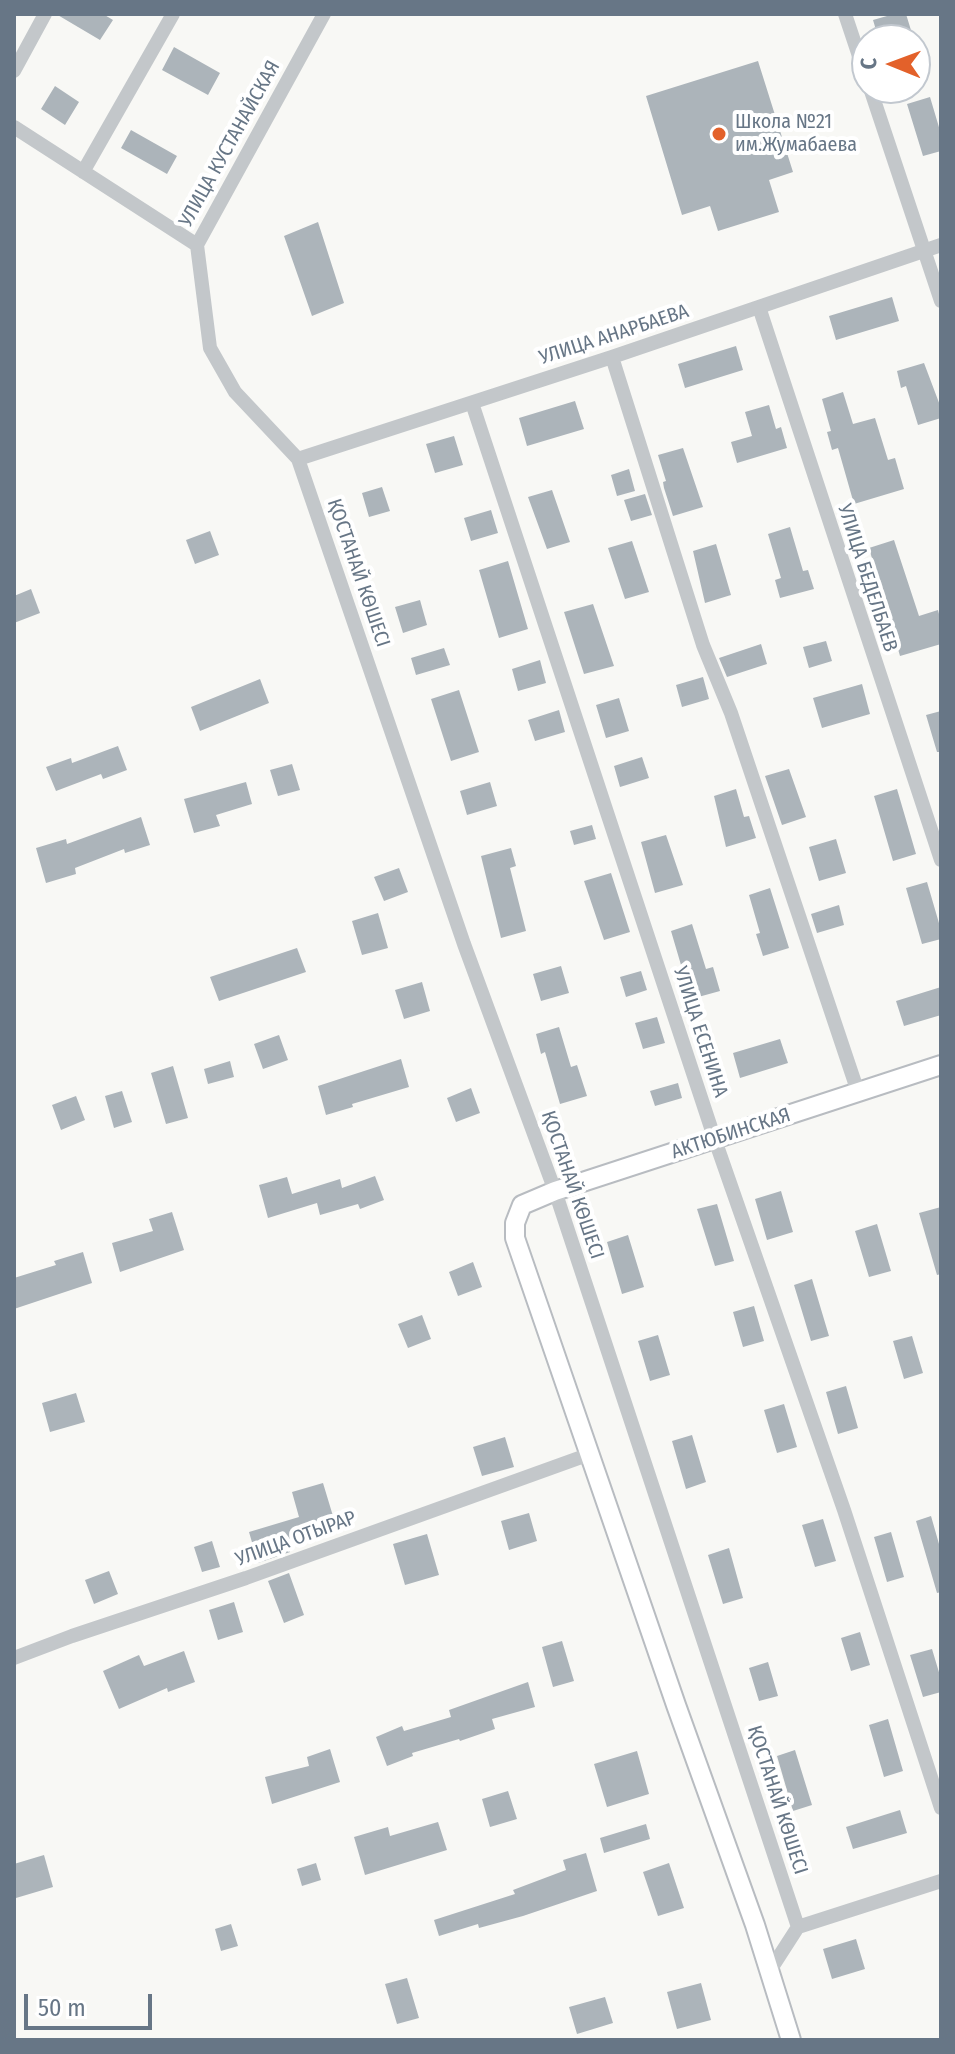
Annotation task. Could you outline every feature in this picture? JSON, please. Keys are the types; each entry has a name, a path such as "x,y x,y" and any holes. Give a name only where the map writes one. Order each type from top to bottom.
{"street":[{"path":"14,71 45,14"},
{"path":"83,172 173,14"},
{"name":"УЛИЦА КУСТАНАЙСКАЯ","path":"298,459 235,392 210,348 197,245 324,14"},
{"path":"875,104 941,301"},
{"path":"14,127 197,245"},
{"name":"УЛИЦА АНАРБАЕВА","path":"298,459 941,245"},
{"name":"УЛИЦА БЕДЕЛБАЕВ","path":"759,307 941,860"},
{"path":"612,357 703,645 731,713 858,1092"},
{"name":"УЛИЦА ЕСЕНИНА","path":"472,403 715,1140 844,1510 941,1808"},
{"name":"ҚОСТАНАЙ КӨШЕСІ","path":"298,459 464,944 555,1191 798,1927"},
{"name":"АКТЮБИНСКАЯ","path":"590,1454 515,1238 515,1223 522,1205 555,1191 941,1065"},
{"path":"590,1454 755,1925 791,2040"},
{"name":"УЛИЦА ОТЫРАР","path":"14,1658 590,1454"},
{"path":"769,1972 798,1927 941,1881"}],"building":[{"path":"56,14 103,14 113,20 100,40"},
{"path":"906,14 909,24 874,24 873,20"},
{"path":"174,47 220,73 208,95 162,70"},
{"name":"Школа №21 им.Жумабаева","path":"758,61 793,172 769,180 779,212 718,231 710,206 682,215 646,96"},
{"path":"55,86 79,102 65,125 41,109"},
{"path":"931,100 941,134 941,151 923,156 907,104 931,104"},
{"path":"131,130 177,156 167,174 121,148"},
{"path":"318,222 344,303 312,316 284,236"},
{"path":"892,297 899,321 836,340 829,316"},
{"path":"736,346 743,370 685,388 678,364"},
{"path":"924,363 941,408 941,418 918,425 906,386 901,388 897,371"},
{"path":"843,392 853,424 875,418 888,460 895,458 904,489 854,504 838,448 832,450 827,432 831,431 822,399"},
{"path":"575,401 584,429 527,446 519,418"},
{"path":"769,405 776,429 781,427 787,448 737,463 731,442 752,436 745,412"},
{"path":"454,436 463,465 435,473 426,444"},
{"path":"683,448 703,507 673,516 658,455"},
{"path":"629,469 635,491 617,496 611,475"},
{"path":"382,487 390,511 369,517 362,493"},
{"path":"552,490 570,542 547,549 528,497"},
{"path":"645,494 652,515 631,521 624,500"},
{"path":"491,510 498,533 471,541 464,518"},
{"path":"790,527 803,571 808,570 814,589 780,598 775,580 781,578 768,534"},
{"path":"210,531 219,555 195,564 186,540"},
{"path":"894,540 919,616 938,610 941,622 941,644 900,656 869,548"},
{"path":"632,541 649,592 625,599 608,548"},
{"path":"716,544 731,595 705,603 693,551"},
{"path":"508,561 528,629 499,638 479,570"},
{"path":"31,589 40,613 14,623 14,596"},
{"path":"420,600 427,625 403,633 395,607"},
{"path":"593,604 614,666 584,674 564,612"},
{"path":"826,641 832,661 809,668 803,647"},
{"path":"761,644 767,664 727,677 719,658"},
{"path":"444,648 450,665 416,675 411,658"},
{"path":"540,660 546,683 518,691 512,669"},
{"path":"703,677 709,699 682,707 676,685"},
{"path":"260,679 269,703 200,731 191,707"},
{"path":"862,684 870,714 822,728 813,698"},
{"path":"459,690 479,752 451,761 431,699"},
{"path":"619,698 629,731 606,738 596,705"},
{"path":"559,710 565,732 535,741 528,720"},
{"path":"941,711 941,752 937,752 926,715"},
{"path":"118,746 127,770 103,779 101,774 56,791 46,767 71,758 72,763"},
{"path":"642,757 649,778 620,787 614,766"},
{"path":"292,764 300,790 278,796 270,770"},
{"path":"789,769 806,817 782,825 765,776"},
{"path":"246,782 252,804 216,815 220,826 194,833 184,799"},
{"path":"490,782 497,806 467,815 460,791"},
{"path":"736,789 744,817 749,816 756,838 726,847 714,796"},
{"path":"897,789 916,854 893,861 874,796"},
{"path":"141,817 150,845 125,853 124,849 75,868 76,874 46,883 36,848 66,839 67,844"},
{"path":"592,825 596,839 574,845 570,831"},
{"path":"666,835 683,885 655,893 641,842"},
{"path":"836,839 846,873 819,881 809,847"},
{"path":"511,848 516,866 510,868 526,931 501,938 481,856"},
{"path":"399,868 408,892 384,901 374,877"},
{"path":"611,873 630,932 604,940 584,881"},
{"path":"927,882 941,939 922,944 906,888"},
{"path":"770,888 789,948 763,956 749,895"},
{"path":"839,905 844,925 817,933 811,914"},
{"path":"378,913 388,948 362,955 352,921"},
{"path":"692,924 706,969 713,967 720,991 691,999 671,931"},
{"path":"297,948 306,972 219,1001 210,977"},
{"path":"561,966 569,993 541,1001 533,974"},
{"path":"641,971 647,990 626,997 620,977"},
{"path":"422,982 430,1011 404,1019 395,990"},
{"path":"941,987 941,1015 904,1026 896,1001"},
{"path":"657,1017 665,1043 643,1049 635,1023"},
{"path":"559,1027 571,1067 577,1065 587,1096 560,1104 545,1052 541,1054 536,1034"},
{"path":"279,1035 288,1060 263,1069 254,1044"},
{"path":"780,1039 788,1063 740,1078 733,1053"},
{"path":"401,1059 409,1087 326,1115 318,1086"},
{"path":"230,1061 234,1077 208,1084 204,1069"},
{"path":"173,1066 188,1118 166,1124 151,1073"},
{"path":"678,1083 682,1098 655,1106 650,1091"},
{"path":"471,1088 480,1113 456,1122 447,1098"},
{"path":"122,1091 132,1122 114,1128 105,1096"},
{"path":"76,1096 85,1120 61,1130 52,1105"},
{"path":"375,1176 384,1200 360,1209 358,1204 320,1215 317,1203 268,1218 259,1185 287,1177 292,1194 340,1179 342,1188"},
{"path":"781,1191 793,1232 767,1240 755,1199"},
{"path":"717,1204 734,1261 715,1266 697,1209"},
{"path":"941,1207 941,1274 937,1275 919,1213"},
{"path":"172,1212 184,1250 120,1272 112,1243 153,1231 149,1219"},
{"path":"877,1224 891,1271 869,1277 855,1231"},
{"path":"628,1235 644,1287 622,1294 607,1242"},
{"path":"83,1252 92,1283 14,1309 14,1278 56,1265 54,1261"},
{"path":"473,1262 482,1287 458,1296 449,1272"},
{"path":"812,1279 829,1336 811,1341 794,1285"},
{"path":"754,1306 764,1341 743,1347 733,1312"},
{"path":"422,1315 431,1339 408,1348 398,1324"},
{"path":"658,1335 670,1375 650,1381 638,1341"},
{"path":"912,1336 923,1373 904,1379 893,1341"},
{"path":"846,1386 858,1428 838,1434 826,1392"},
{"path":"76,1393 85,1422 50,1432 42,1403"},
{"path":"784,1404 797,1447 777,1453 764,1410"},
{"path":"692,1435 706,1482 686,1489 672,1441"},
{"path":"505,1437 514,1467 482,1476 473,1447"},
{"path":"323,1483 336,1526 286,1541 290,1552 258,1563 249,1532 299,1517 292,1492"},
{"path":"529,1513 537,1541 509,1550 501,1521"},
{"path":"931,1516 941,1551 941,1592 937,1593 916,1521"},
{"path":"823,1519 836,1561 815,1567 802,1525"},
{"path":"891,1532 904,1577 887,1582 874,1537"},
{"path":"427,1534 439,1575 405,1585 393,1544"},
{"path":"212,1541 220,1567 202,1572 194,1547"},
{"path":"729,1548 743,1598 723,1604 708,1555"},
{"path":"109,1571 118,1594 94,1604 85,1580"},
{"path":"289,1573 304,1615 284,1623 268,1581"},
{"path":"234,1602 243,1632 218,1640 209,1610"},
{"path":"860,1632 870,1665 851,1671 841,1638"},
{"path":"562,1641 574,1681 553,1687 542,1647"},
{"path":"932,1649 941,1679 941,1692 923,1697 910,1655"},
{"path":"184,1651 195,1682 168,1692 167,1688 119,1709 103,1671 139,1655 144,1666"},
{"path":"768,1662 778,1696 759,1701 749,1668"},
{"path":"528,1682 535,1707 492,1719 495,1729 412,1753 413,1756 387,1766 376,1737 402,1726 404,1731 451,1717 449,1710"},
{"path":"888,1719 903,1771 884,1777 869,1725"},
{"path":"330,1749 340,1782 272,1804 265,1777 309,1766 307,1757"},
{"path":"795,1750 812,1805 793,1811 777,1756"},
{"path":"637,1751 649,1794 607,1807 594,1764"},
{"path":"508,1791 517,1819 490,1827 482,1799"},
{"path":"900,1810 907,1833 853,1849 846,1827"},
{"path":"438,1822 447,1850 365,1875 354,1837 388,1827 390,1836"},
{"path":"646,1824 650,1839 604,1853 600,1838"},
{"path":"586,1853 597,1891 523,1916 479,1928 478,1924 439,1936 434,1920 515,1894 513,1890 566,1870 563,1860"},
{"path":"44,1855 53,1887 16,1898 14,1864"},
{"path":"316,1863 321,1880 302,1886 297,1869"},
{"path":"669,1863 684,1908 658,1916 643,1872"},
{"path":"231,1924 238,1946 221,1951 215,1929"},
{"path":"856,1939 865,1969 832,1979 823,1949"},
{"path":"407,1978 419,2018 397,2024 385,1984"},
{"path":"701,1983 711,2020 677,2029 667,1992"},
{"path":"605,1997 613,2023 577,2034 569,2007"}],"place":[{"name":"Школа №21 им.Жумабаева","path":"719,134"}]}
